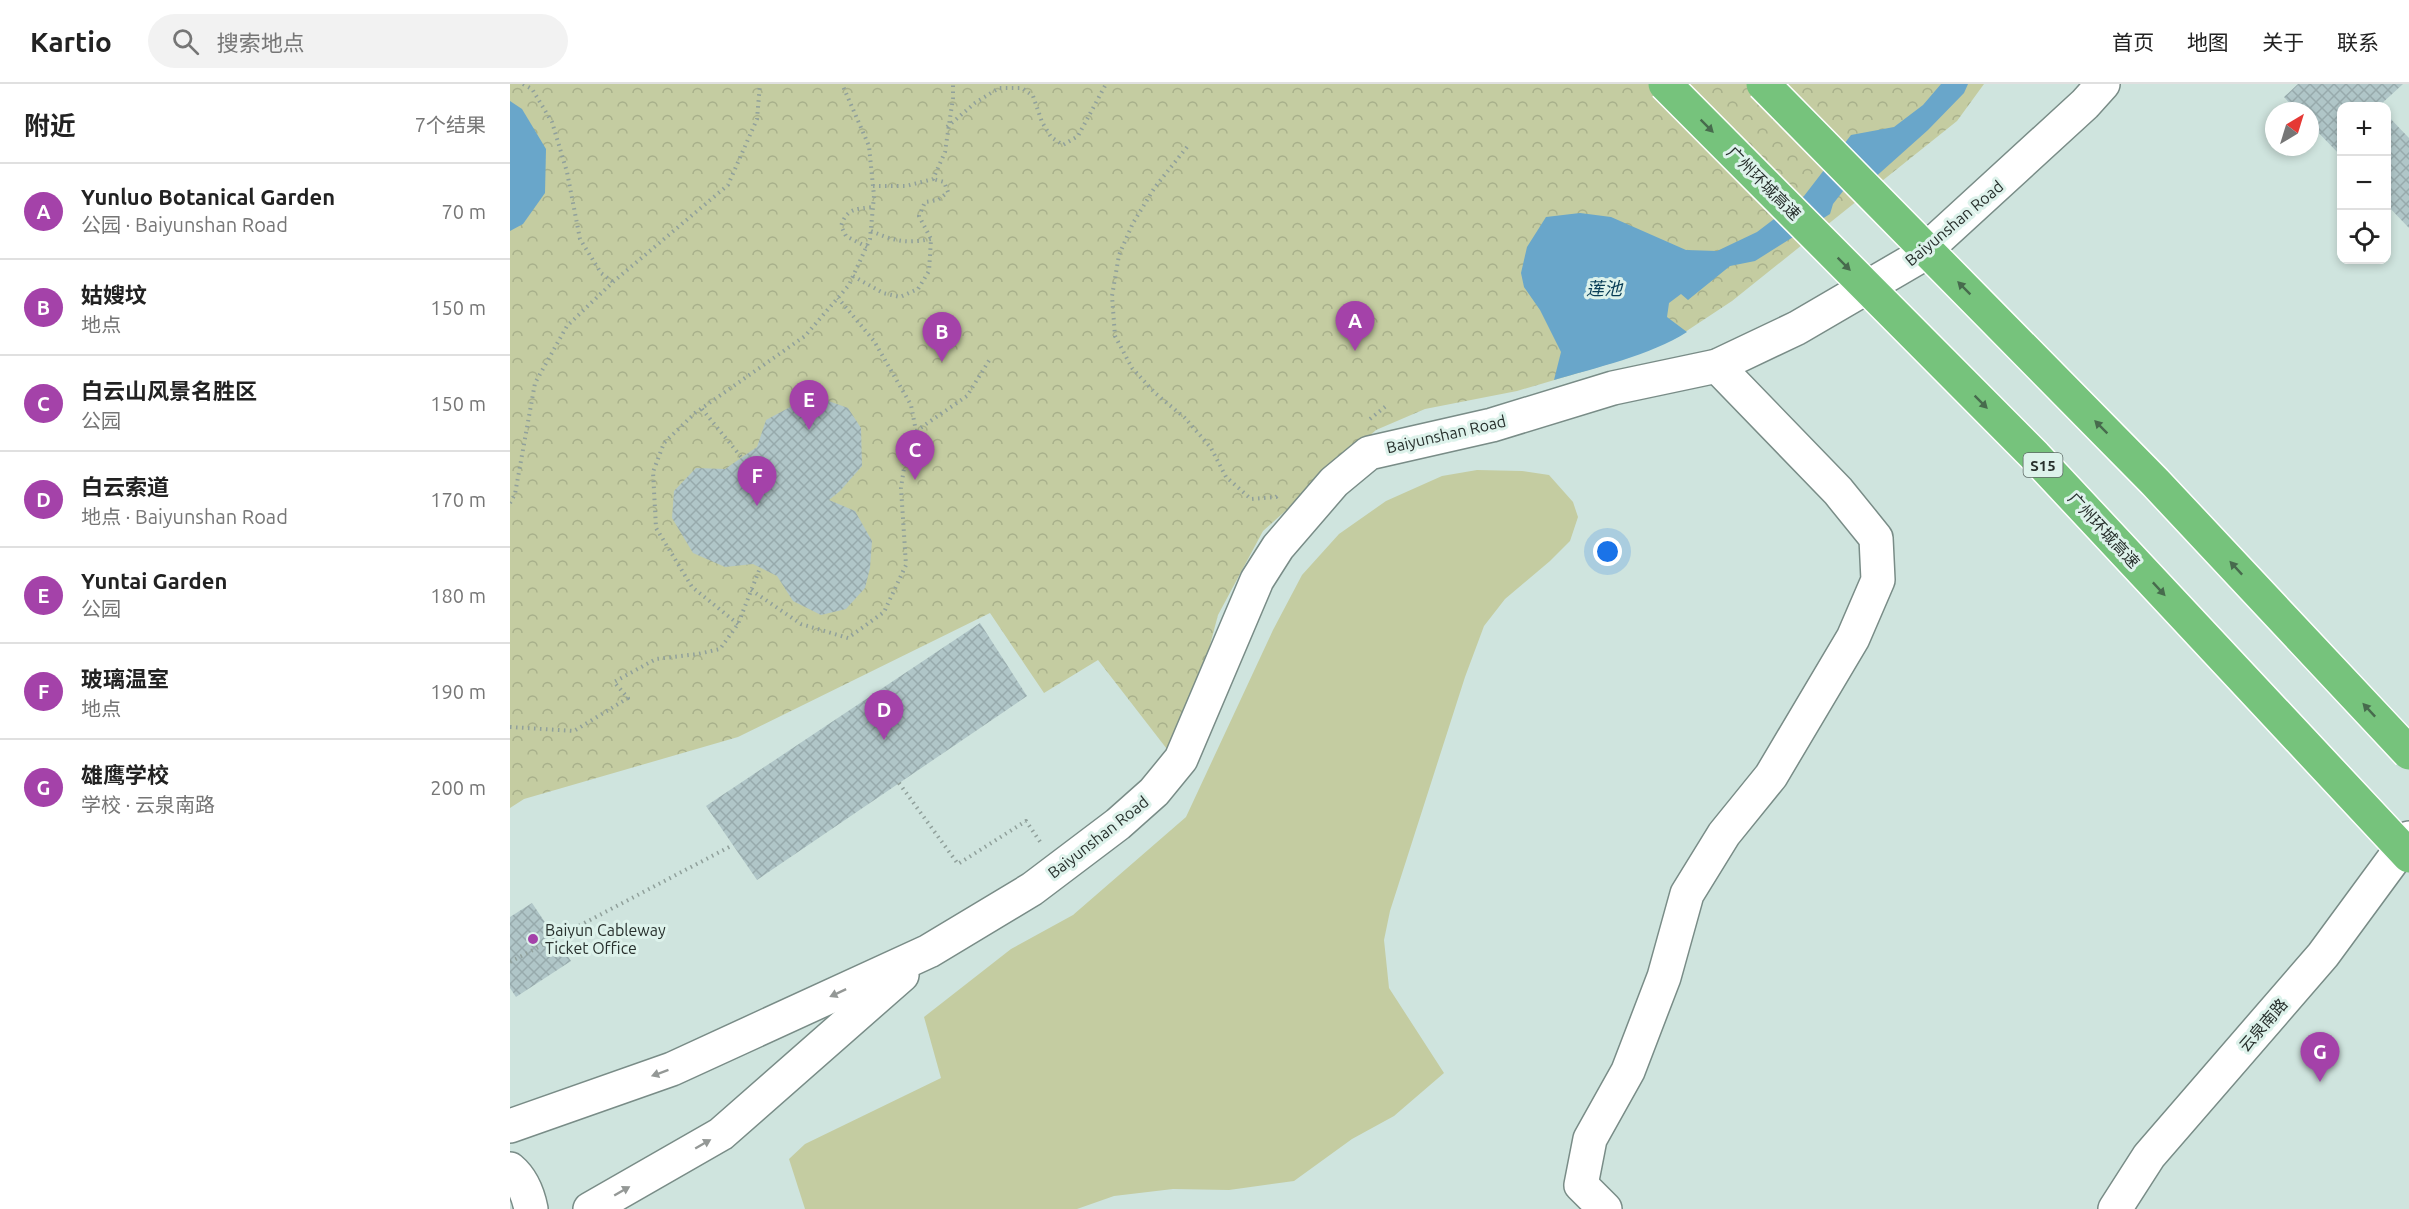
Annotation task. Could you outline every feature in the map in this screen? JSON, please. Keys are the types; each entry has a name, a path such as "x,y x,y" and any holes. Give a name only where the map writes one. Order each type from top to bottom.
{"highway":[{"name":"广州环城高速","path":"1665,84 2035,456 2409,856"},
{"path":"1763,84 2155,482 2409,753"}],"street":[{"name":"Baiyunshan Road","path":"929,951 1032,889 1118,824 1154,792 1181,759 1257,580 1278,547 1311,508 1335,482 1369,453 1492,425 1613,388 1717,366 1797,328 1917,258 2077,112 2103,84"},
{"path":"1605,1209 1581,1185 1590,1139 1628,1071 1664,977 1687,894 1724,834 1771,776 1853,638 1878,580 1876,538 1838,491 1717,366"},
{"name":"云泉南路","path":"2115,1209 2149,1156 2323,956 2409,838"},
{"path":"510,1126 672,1069 929,951"},
{"path":"590,1209 721,1134 929,951"},
{"path":"510,1169 517,1175 529,1197 531,1209"}],"path":[{"path":"523,84 532,89 552,122 572,191 580,239 601,273 613,282"},
{"path":"510,503 515,494 536,383 567,326 613,282 728,185 757,119 760,84"},
{"path":"738,624 692,586 656,528 653,472 664,443 702,409 805,336 838,298 853,276 867,246 871,231 873,186 869,146 842,84"},
{"path":"933,179 945,152 953,84"},
{"path":"947,127 975,103 999,88 1022,88 1033,96 1042,122 1051,137 1063,145 1078,136 1106,84"},
{"path":"1187,147 1155,187 1133,223 1119,255 1112,296 1115,336 1132,368 1155,393 1185,418 1211,448 1226,477 1251,499 1276,497 1285,489"},
{"path":"853,276 883,293 900,297 918,289 929,271 931,239 919,216 925,202 938,200 948,192 944,182 933,179 906,186 873,186"},
{"path":"867,246 846,236 841,226 845,215 855,208 873,207"},
{"path":"871,231 890,239 909,243 931,239"},
{"path":"838,298 874,341 911,405 916,431"},
{"path":"751,590 801,624 848,638 884,612 906,565 901,488 906,454 916,431 968,396 990,358"},
{"path":"1367,421 1386,406"},
{"path":"702,409 742,458"},
{"path":"510,728 574,731 628,698 614,682 656,659 720,649 738,624 760,568"},
{"path":"899,783 958,864 1026,821 1059,867"},
{"path":"510,962 733,845"}],"green space":[{"path":"510,84 1984,84 1957,121 1732,301 1676,338 1612,363 1517,391 1425,409 1376,430 1263,531 1218,615 1194,705 1170,753 1098,660 1044,693 990,613 738,737 524,799 510,808"},
{"path":"1477,470 1522,471 1549,475 1573,502 1578,517 1570,541 1505,599 1484,626 1465,677 1390,911 1384,940 1389,988 1444,1073 1394,1116 1352,1139 1294,1181 1229,1190 1173,1189 1114,1196 1077,1209 805,1209 789,1159 805,1144 941,1078 924,1017 1011,949 1073,915 1186,817 1273,630 1302,575 1339,534 1386,501 1442,476"}],"water":[{"name":"莲池","path":"1941,84 1968,84 1964,93 1928,130 1872,180 1847,186 1833,204 1830,214 1755,261 1730,266 1688,300 1681,294 1669,303 1667,317 1687,332 1657,348 1554,380 1561,352 1540,310 1524,287 1521,273 1527,247 1546,217 1580,213 1611,217 1686,250 1717,251 1757,232 1804,196 1851,135 1894,127 1923,105"},
{"path":"510,101 522,109 546,149 545,193 523,224 510,231"}],"building":[{"path":"2298,84 2403,84 2383,102 2337,102 2337,152 2319,133 2319,102 2289,102 2284,97"},
{"path":"2391,119 2409,138 2409,228 2391,209"},
{"path":"823,399 848,408 861,428 862,466 829,500 855,511 872,541 870,568 865,588 846,609 821,615 793,601 777,576 753,564 725,567 693,553 672,518 674,491 696,468 725,469 757,447 766,420 794,405"},
{"path":"980,623 1027,696 757,880 706,806"},
{"name":"Baiyun Cableway Ticket Office","path":"532,903 571,961 516,997 510,988 510,917"}],"place":[{"name":"Yunluo Botanical Garden","path":"1355,351"},
{"name":"姑嫂坟","path":"942,362"},
{"name":"Yuntai Garden","path":"809,430"},
{"name":"白云山风景名胜区","path":"915,480"},
{"name":"玻璃温室","path":"757,506"},
{"name":"白云索道","path":"884,740"},
{"name":"Baiyun Cableway Ticket Office","path":"533,939"},
{"name":"雄鹰学校","path":"2320,1082"}]}
